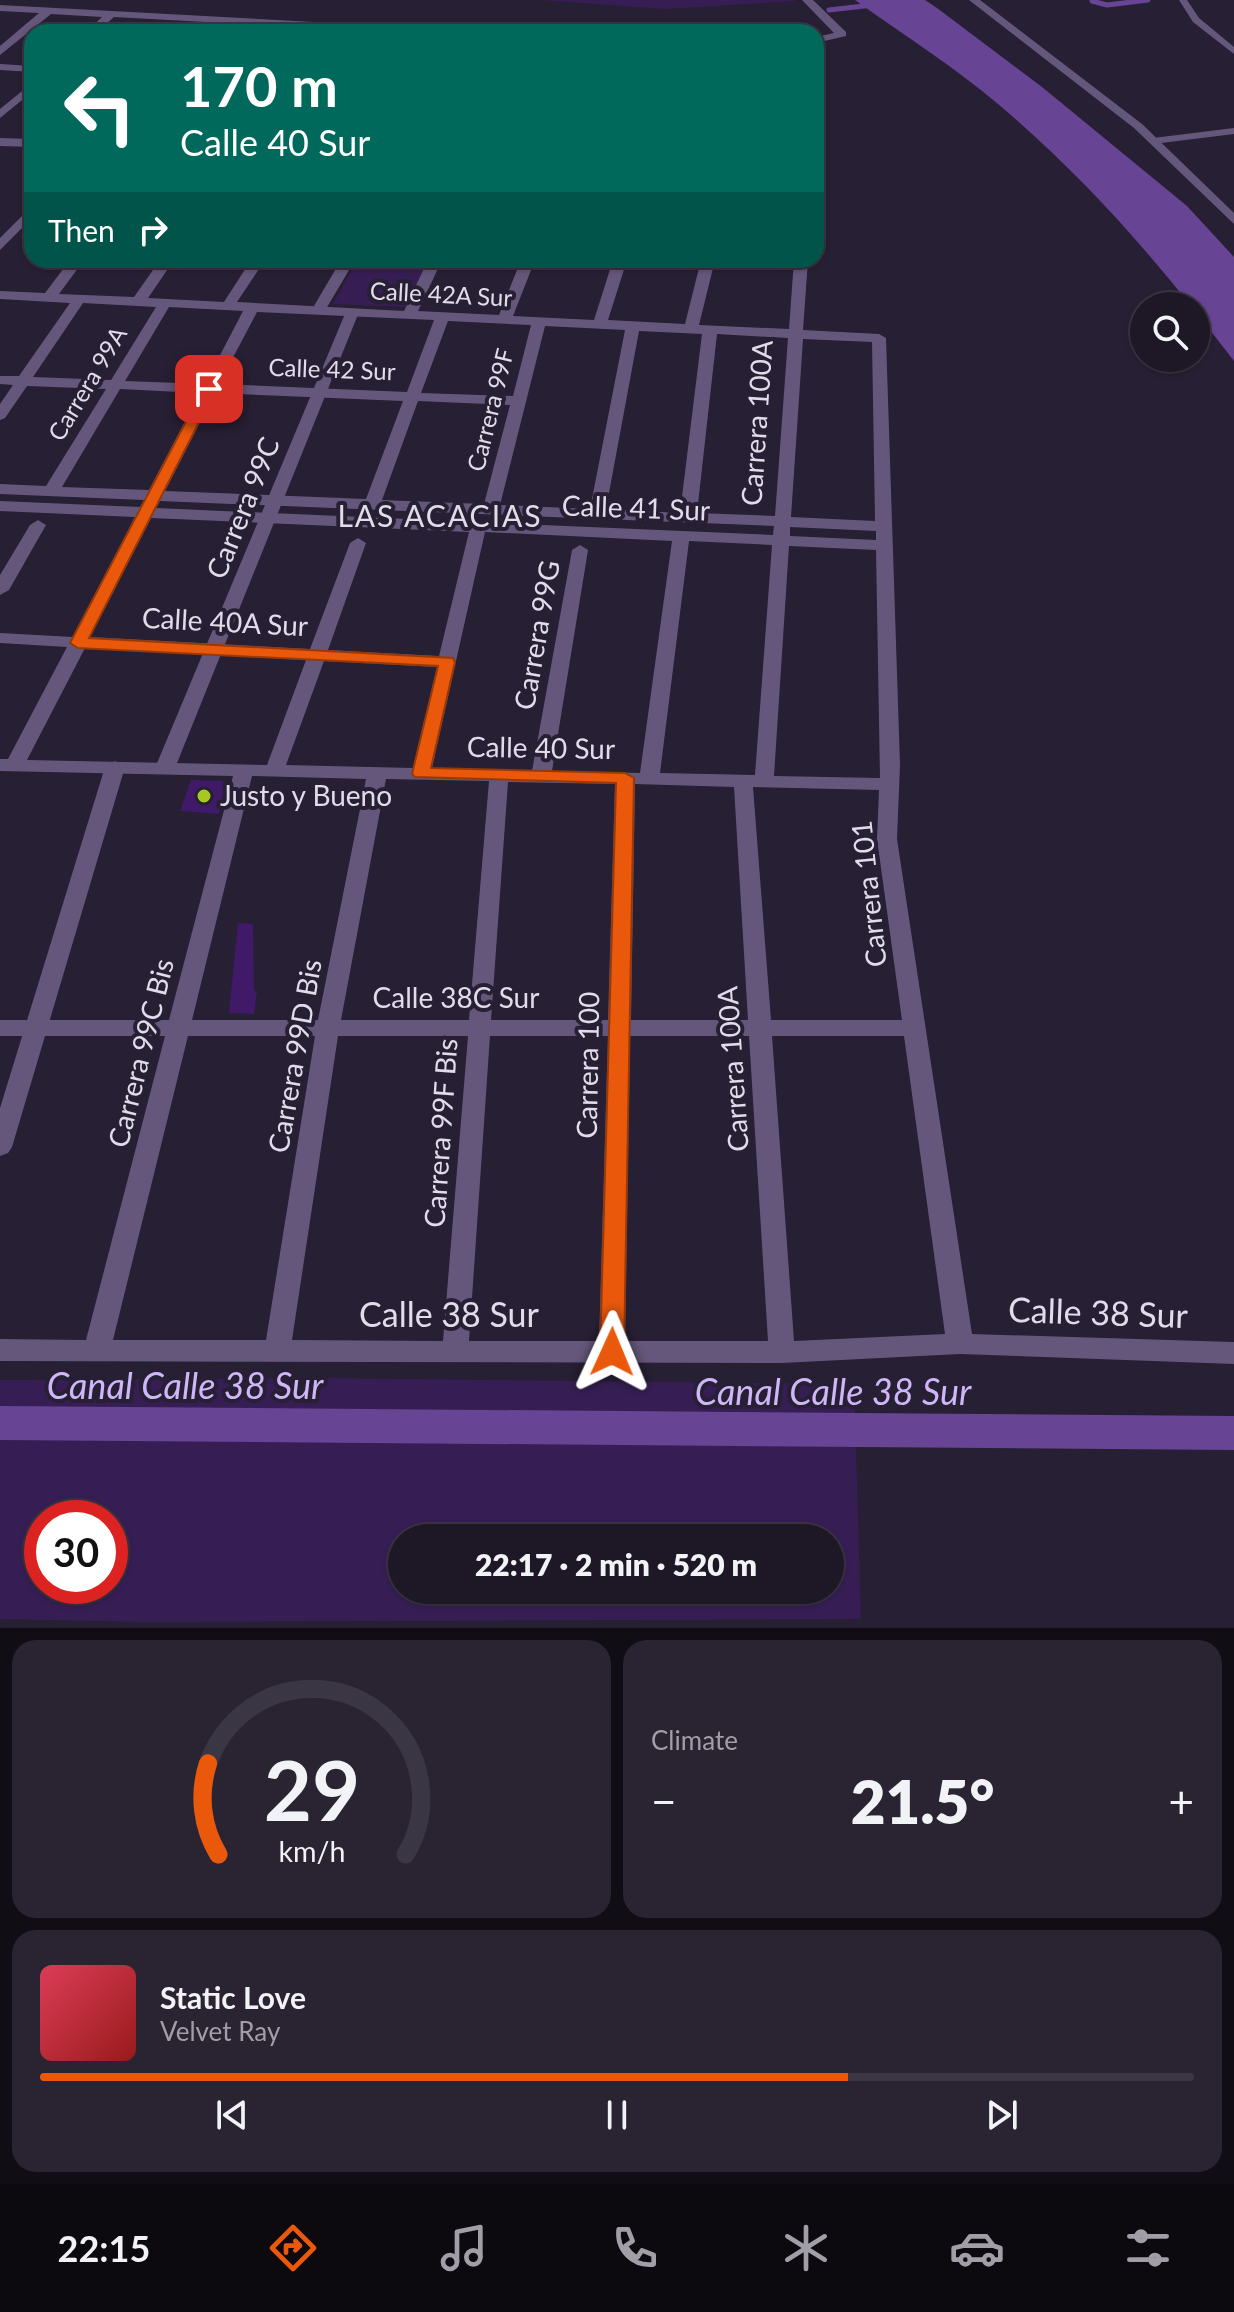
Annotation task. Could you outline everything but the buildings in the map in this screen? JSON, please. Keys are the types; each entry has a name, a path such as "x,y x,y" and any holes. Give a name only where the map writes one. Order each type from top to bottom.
{"street":[{"path":"807,0 842,34 824,38"},
{"path":"974,0 1107,101 1234,220"},
{"path":"0,8 272,24"},
{"path":"33,24 48,11"},
{"path":"100,24 111,14"},
{"path":"174,24 180,18"},
{"path":"242,24 245,21"},
{"path":"0,52 24,32"},
{"path":"0,67 24,68"},
{"path":"0,115 24,93"},
{"path":"0,153 5,142"},
{"path":"0,246 24,219"},
{"path":"49,297 71,268"},
{"path":"138,302 161,268"},
{"path":"228,306 253,268"},
{"path":"318,311 343,268"},
{"path":"409,315 431,268"},
{"path":"504,320 525,268"},
{"path":"599,325 617,268"},
{"path":"691,329 706,268"},
{"name":"Carrera 100A","path":"782,1352 760,1028 754,781 779,540 800,268"},
{"name":"Calle 42A Sur","path":"0,295 879,338"},
{"path":"0,415 79,299"},
{"name":"Carrera 99A","path":"51,491 165,303"},
{"path":"8,765 78,643 252,307"},
{"name":"Carrera 99C","path":"165,768 352,312"},
{"path":"372,505 442,317"},
{"name":"Carrera 99F","path":"491,510 539,322"},
{"path":"597,514 633,326"},
{"name":"Carrera 100","path":"612,1352 619,1028 637,778 684,527 710,330"},
{"name":"Carrera 101","path":"879,338 886,536 887,839 960,1344"},
{"name":"Calle 42 Sur","path":"0,380 519,401"},
{"name":"Calle 41 Sur","path":"0,489 597,514 779,540 886,536"},
{"name":"Calle 41 Sur","path":"0,506 478,527 684,527 780,522 886,536"},
{"path":"0,590 38,525"},
{"path":"421,774 478,527"},
{"path":"274,771 358,543"},
{"name":"Carrera 99G","path":"541,776 580,550"},
{"name":"Calle 40A Sur","path":"0,638 447,662"},
{"name":"Calle 40 Sur","path":"8,765 889,784"},
{"path":"0,1147 115,767"},
{"name":"Carrera 99C Bis","path":"97,1350 244,770"},
{"name":"Carrera 99D Bis","path":"277,1351 328,1028 377,773"},
{"name":"Carrera 99F Bis","path":"455,1351 499,775"},
{"name":"Calle 38C Sur","path":"0,1028 912,1028"},
{"name":"Calle 38 Sur","path":"0,1350 782,1352 960,1344 1234,1353"}],"lane":[{"path":"1183,0 1196,20 1234,51"},
{"path":"1153,141 1234,131"}],"shaded area":[{"path":"541,0 794,0 795,1 665,9"},
{"path":"855,0 925,0 1042,87 1187,206 1234,257 1234,361 1210,330 1210,292 1179,292 1075,175 1024,127 945,63"},
{"path":"353,268 425,268 405,307 333,304"},
{"path":"317,1378 854,1384 861,1619 148,1622 0,1619 0,1380"}],"waterway":[{"path":"1092,1 1107,5 1148,0"},
{"path":"829,10 873,5"},
{"name":"Canal Calle 38 Sur","path":"0,1423 1234,1433"}],"place":[{"name":"Justo y Bueno","path":"204,796"}],"district":[{"name":"LAS ACACIAS","path":"440,517"}],"route":[{"path":"209,389 78,643 447,662 421,774 625,778 612,1352"}]}
